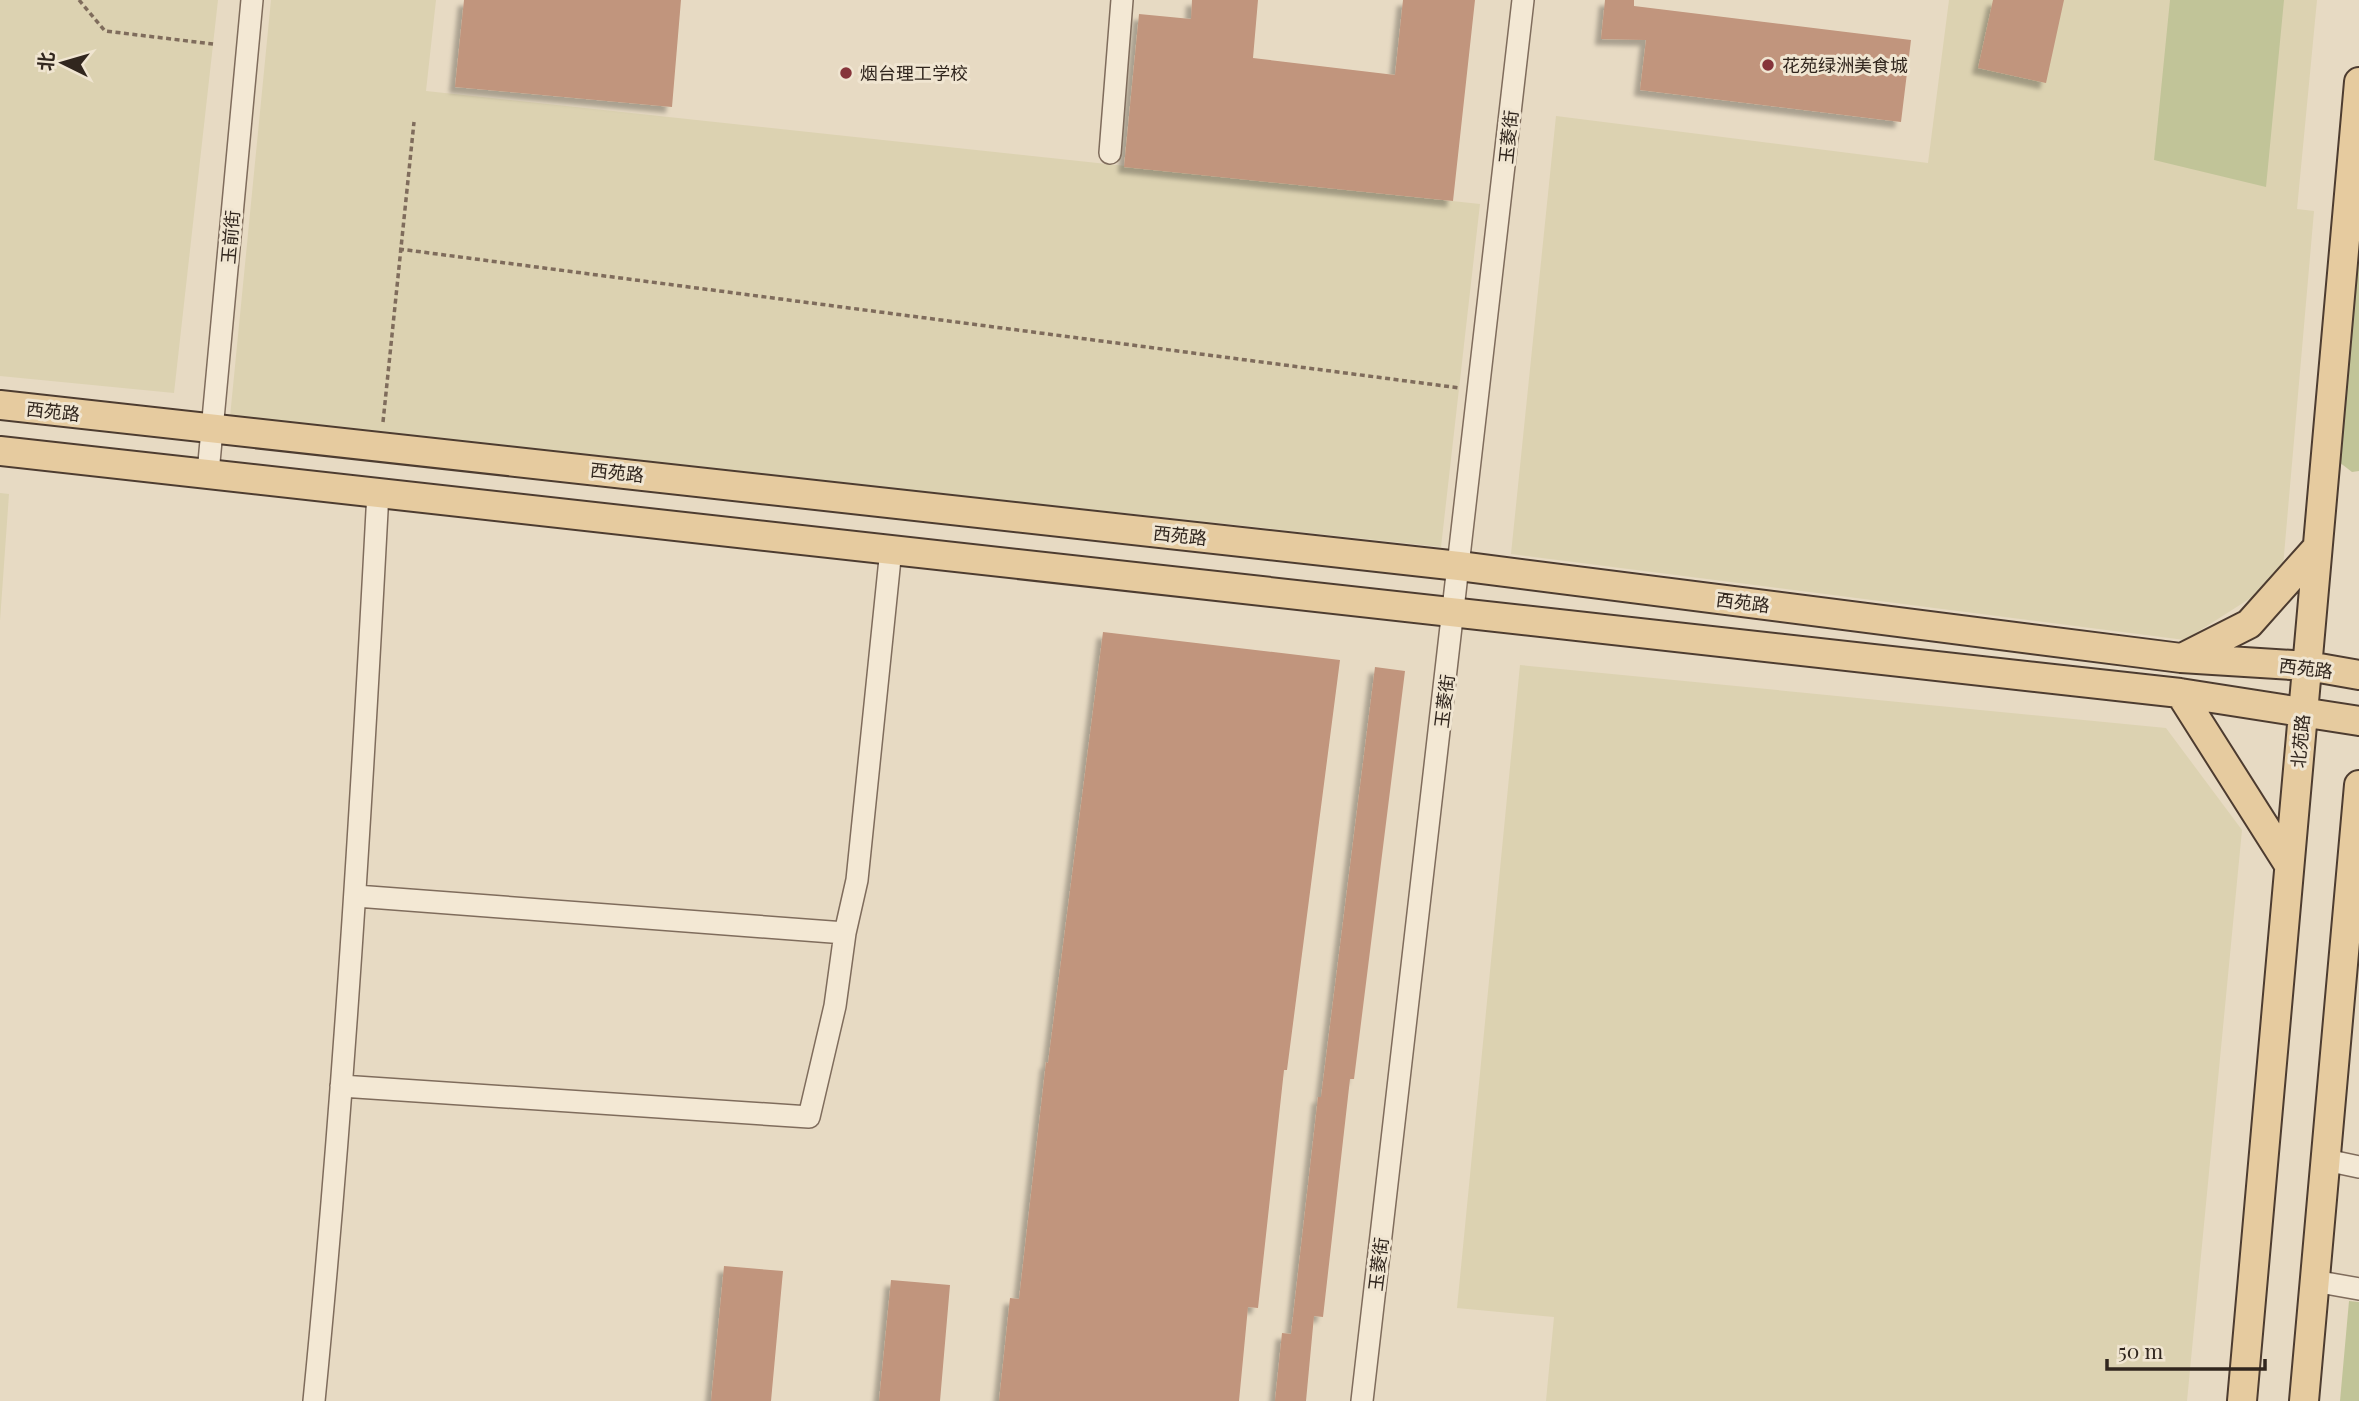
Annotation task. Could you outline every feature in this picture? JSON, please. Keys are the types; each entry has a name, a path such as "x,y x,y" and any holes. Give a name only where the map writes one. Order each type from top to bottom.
{"main road":[{"name":"北苑路","path":"2242,1401 2359,82"},
{"name":"西苑路","path":"0,405 1459,566 2180,658 2308,666 2359,675"},
{"path":"0,451 2180,693 2359,721"},
{"path":"2180,658 2249,624 2316,549"},
{"path":"2180,693 2289,866"},
{"path":"2304,1401 2355,861 2359,785"}],"street":[{"name":"玉前街","path":"208,473 252,0"},
{"path":"1110,153 1122,0"},
{"name":"玉菱街","path":"1362,1401 1523,0"},
{"path":"314,1401 356,896 377,492"},
{"path":"341,1086 810,1116 835,1006 845,933 857,880 891,550"},
{"path":"356,896 845,933"},
{"path":"2326,1160 2359,1167"},
{"path":"2314,1281 2359,1289"}],"path":[{"path":"79,0 105,31 213,44"},
{"path":"380,446 414,122"},
{"path":"399,248 1479,391"}],"shaded area":[{"path":"0,0 218,0 174,393 0,376"},
{"path":"271,0 436,0 426,91 1480,204 1441,547 230,417"},
{"path":"1949,0 2317,0 2297,209 2314,211 2282,578 2185,640 1511,554 1556,116 1928,163"},
{"path":"0,493 9,494 0,621"},
{"path":"1520,665 2166,728 2242,830 2187,1401 1546,1401 1554,1317 1457,1308"}],"green space":[{"path":"2170,0 2284,0 2266,187 2154,160"},
{"path":"2359,230 2359,471 2352,472 2339,462"},
{"path":"2349,1301 2359,1302 2359,1401 2340,1401"}],"building":[{"path":"464,0 681,0 672,107 455,87"},
{"path":"1192,0 1258,0 1253,58 1395,75 1403,0 1475,0 1453,201 1124,167 1139,14 1191,19"},
{"path":"1605,0 1634,0 1634,6 1911,40 1901,122 1640,90 1646,40 1601,39"},
{"path":"1993,0 2064,0 2046,83 1978,68"},
{"path":"1103,632 1340,660 1287,1070 1284,1070 1258,1308 1248,1307 1239,1401 999,1401 1010,1298 1019,1299 1046,1062 1048,1063"},
{"path":"1375,667 1405,671 1354,1079 1350,1079 1323,1317 1314,1316 1306,1401 1275,1401 1282,1333 1291,1334 1318,1097 1321,1097"},
{"path":"724,1266 783,1271 771,1401 711,1401"},
{"path":"891,1280 950,1285 940,1401 879,1401"}],"place":[{"name":"花苑绿洲美食城","path":"1768,65"},
{"name":"烟台理工学校","path":"846,73"}]}
